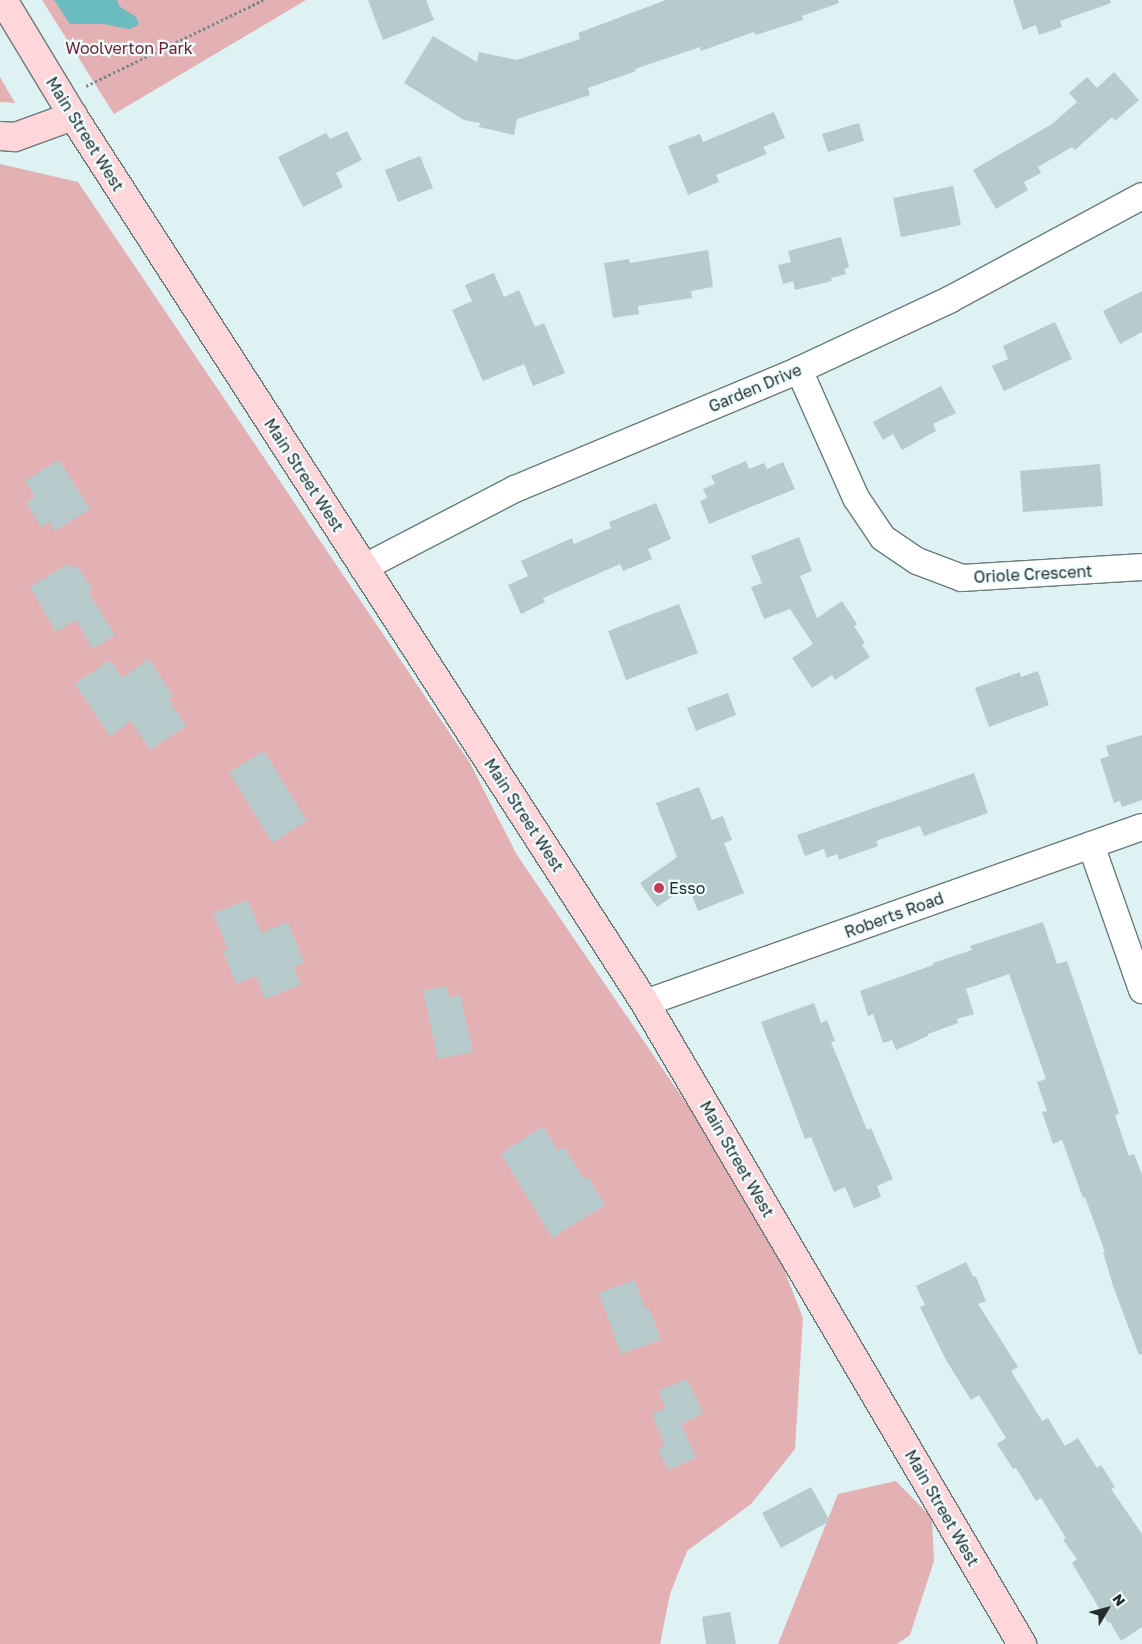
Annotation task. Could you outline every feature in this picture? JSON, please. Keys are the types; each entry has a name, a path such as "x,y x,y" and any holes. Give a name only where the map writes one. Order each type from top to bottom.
{"main road":[{"name":"Main Street West","path":"3,0 73,116 645,1003 1022,1644"},
{"path":"0,136 15,137 73,116"}],"street":[{"name":"Garden Drive","path":"363,568 515,489 799,370 949,300 1142,196"},
{"name":"Oriole Crescent","path":"799,370 856,498 883,538 917,562 962,578 1142,568"},
{"name":"Roberts Road","path":"645,1003 1142,827"},
{"path":"1091,845 1142,990"}],"path":[{"path":"88,85 263,0"}],"green space":[{"name":"Woolverton Park","path":"42,0 306,0 114,114"},
{"path":"0,77 15,103 0,102"},
{"path":"0,164 78,182 470,763 517,855 763,1216 803,1318 795,1449 751,1504 687,1551 670,1594 660,1644 0,1644"},
{"path":"896,1481 932,1518 934,1561 910,1635 897,1644 778,1644 838,1494"}],"water":[{"path":"54,0 117,0 119,6 136,17 139,24 128,29 104,24 70,24"}],"building":[{"path":"368,0 426,0 434,20 383,40"},
{"path":"666,0 838,0 839,3 802,16 803,20 756,35 754,32 701,51 700,47 635,69 636,71 588,88 590,95 517,119 514,135 479,127 480,123 464,120 404,83 433,36 477,62 479,52 517,60 580,39 578,33"},
{"path":"1013,0 1110,0 1111,3 1060,21 1062,27 1039,35 1036,25 1023,30"},
{"path":"1114,72 1139,100 1115,121 1112,117 1075,150 1072,147 1038,167 1041,173 1024,182 1028,190 996,209 973,170 1052,124 1077,102 1069,93 1087,77 1097,88"},
{"path":"774,112 785,138 763,147 767,154 716,175 719,182 688,195 668,146 700,134 703,142"},
{"path":"859,123 864,141 828,152 822,134"},
{"path":"347,131 362,160 336,173 343,187 303,207 278,157 326,133 330,139"},
{"path":"420,156 433,188 398,202 385,170"},
{"path":"953,186 961,225 901,237 893,198"},
{"path":"841,237 849,267 844,269 846,274 831,278 832,281 795,290 793,281 783,284 778,265 791,262 788,251"},
{"path":"708,250 713,287 691,291 692,298 638,306 639,314 613,318 604,263 629,259 630,263"},
{"path":"494,273 504,297 519,290 535,327 544,323 565,373 533,386 524,364 483,381 452,310 472,301 465,285"},
{"path":"1142,291 1142,332 1120,344 1103,311"},
{"path":"1055,322 1072,359 1004,391 992,366 1008,359 1003,346"},
{"path":"941,386 956,413 933,424 936,431 902,450 893,434 883,440 873,422"},
{"path":"59,460 90,509 55,531 49,522 41,527 26,503 35,497 25,481"},
{"path":"746,461 749,469 764,463 767,469 783,462 795,489 709,524 700,501 707,498 703,489 715,484 711,476"},
{"path":"1100,464 1103,506 1023,512 1020,471"},
{"path":"656,503 671,539 648,549 652,559 623,571 620,564 543,598 545,602 521,614 508,585 528,576 521,561 572,538 574,544 611,528 609,522"},
{"path":"799,537 812,571 800,576 817,618 842,601 857,624 854,626 865,643 862,645 870,657 835,680 832,675 812,688 792,658 813,644 790,609 764,619 751,587 762,583 751,556"},
{"path":"68,564 71,569 77,565 92,589 88,592 115,635 93,649 76,620 56,632 30,587"},
{"path":"679,604 698,653 626,680 608,631"},
{"path":"149,659 173,696 168,699 186,726 150,750 131,721 110,736 75,684 110,660 122,678"},
{"path":"1038,671 1049,705 989,727 975,688 1020,672 1021,677"},
{"path":"728,693 736,715 696,731 687,708"},
{"path":"1142,735 1142,800 1122,807 1120,801 1114,803 1100,759 1109,756 1106,746"},
{"path":"264,751 307,821 272,843 229,772"},
{"path":"974,773 988,813 924,836 920,826 876,841 878,846 839,860 837,854 827,858 824,849 805,856 797,835"},
{"path":"699,787 712,820 723,816 732,840 724,843 744,893 698,911 688,886 657,907 640,883 677,857 656,803"},
{"path":"248,900 261,933 288,922 304,963 294,967 301,985 265,999 256,976 236,984 223,951 228,949 213,913"},
{"path":"1043,922 1057,964 1067,961 1119,1113 1115,1116 1129,1156 1134,1154 1142,1175 1142,1354 1139,1355 1113,1286 1103,1252 1105,1252 1085,1197 1083,1198 1062,1140 1053,1144 1042,1112 1047,1111 1037,1082 1046,1079 1009,974 966,989 974,1014 957,1019 958,1023 928,1034 928,1036 896,1050 892,1040 883,1043 873,1014 868,1016 860,991 972,950 970,946"},
{"path":"446,986 449,997 460,995 473,1052 438,1059 423,991"},
{"path":"814,1003 821,1023 827,1020 835,1041 831,1042 867,1130 871,1128 893,1179 877,1186 881,1197 854,1208 845,1187 834,1192 811,1137 805,1139 761,1022"},
{"path":"543,1126 558,1151 564,1147 584,1179 588,1177 605,1205 552,1238 501,1154"},
{"path":"966,1262 973,1276 976,1277 986,1301 978,1304 1018,1367 1011,1371 1042,1421 1048,1418 1065,1446 1078,1438 1097,1468 1101,1465 1115,1487 1111,1489 1142,1534 1142,1627 1121,1641 1072,1563 1077,1559 1063,1540 1066,1538 1041,1498 1036,1501 1016,1468 1013,1469 997,1444 1006,1438 979,1395 971,1400 946,1360 920,1307 925,1305 916,1286"},
{"path":"635,1280 645,1309 649,1308 661,1340 621,1354 599,1293"},
{"path":"687,1379 703,1414 681,1424 696,1458 668,1470 658,1449 665,1446 652,1414 666,1408 658,1391"},
{"path":"811,1487 830,1521 781,1548 762,1513"},
{"path":"730,1612 736,1644 706,1644 702,1617"}],"place":[{"name":"Esso","path":"659,888"}]}
